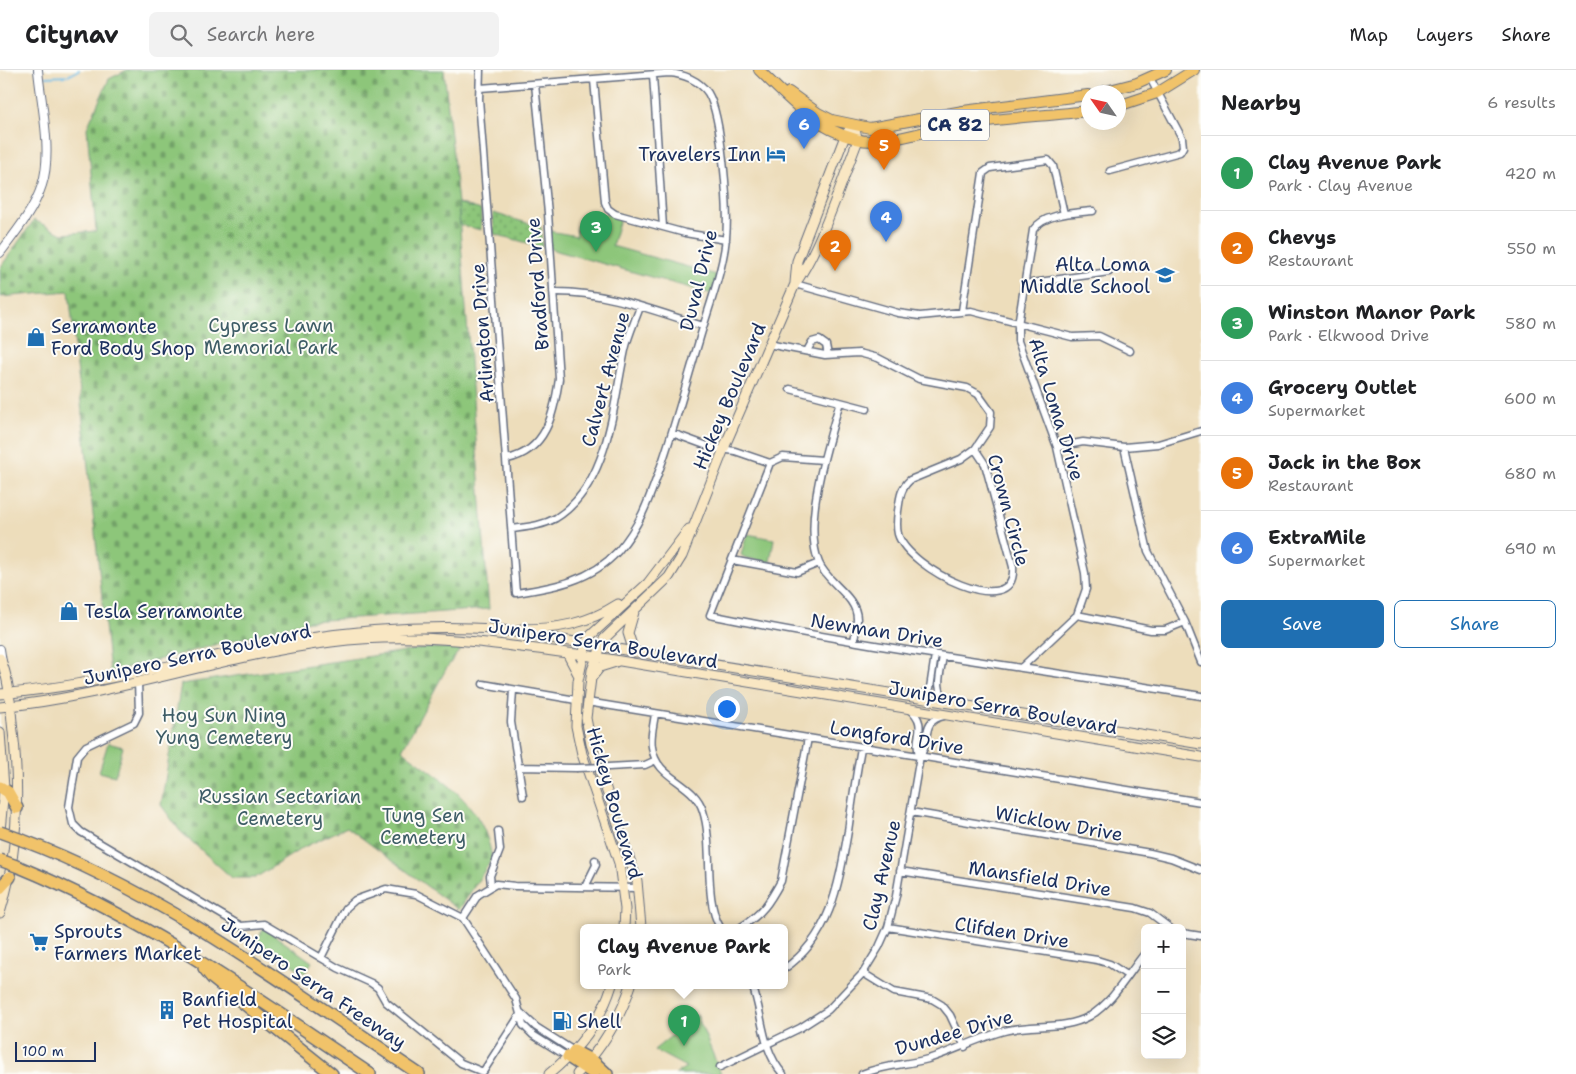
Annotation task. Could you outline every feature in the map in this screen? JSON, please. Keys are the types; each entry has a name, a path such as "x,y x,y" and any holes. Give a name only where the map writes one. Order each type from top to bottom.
{"highway":[{"path":"2,788 12,797 17,808"},
{"name":"Junipero Serra Freeway","path":"0,832 99,873 183,918 419,1074"},
{"path":"0,860 105,906 197,959 370,1074"},
{"path":"0,888 10,877"},
{"path":"197,959 212,978 332,1074"},
{"path":"571,1054 594,1074"},
{"path":"584,1067 607,1074"}],"main road":[{"name":"CA 82","path":"759,70 806,116 829,129 858,140 876,141 954,125 1081,112"},
{"name":"CA 82","path":"767,70 794,97 818,113 832,120 870,128 962,111 1081,96"},
{"path":"1126,85 1150,78 1166,70"},
{"path":"1126,103 1157,93 1194,70"},
{"name":"Hickey Boulevard","path":"795,284 797,261 845,136 853,125"},
{"path":"853,125 858,140"},
{"name":"Hickey Boulevard","path":"641,924 638,888 628,851 590,744 586,718 590,679 595,657 610,632 636,609 676,567 768,344 795,284 805,270 858,140"},
{"name":"Hickey Boulevard","path":"624,924 623,890 615,848 579,743 576,700 580,676 586,644 603,622 640,592 664,565 695,521"},
{"path":"496,628 544,629 575,624 602,614 640,592"},
{"path":"634,652 628,633 628,626 636,609"},
{"name":"Junipero Serra Boulevard","path":"4,694 93,682 278,643 329,635 433,627 496,628 1201,744"},
{"name":"Junipero Serra Boulevard","path":"0,707 62,698 279,650 353,640 445,638 488,641 595,657 1201,757"},
{"path":"566,653 580,676"},
{"path":"0,913 10,877 17,808 17,766 10,706 4,694 1,661"},
{"path":"590,679 600,667 617,661"},
{"path":"0,732 2,788 0,832"},
{"path":"549,1074 571,1054 597,1019 610,989"},
{"path":"584,1067 617,1020 629,989"}],"street":[{"path":"0,253 31,210 45,174 46,150 38,70"},
{"name":"Arlington Drive","path":"480,70 479,99 516,593"},
{"name":"Duval Drive","path":"480,88 669,73 686,76 697,82 708,93 719,132 728,207 726,240 703,326 672,434 647,506 636,529 617,552 590,575 556,587 516,593"},
{"path":"654,75 663,227"},
{"path":"1110,171 1180,152 1183,147 1182,138 1150,78"},
{"path":"594,80 605,202 614,214 700,237 726,240"},
{"name":"Bradford Drive","path":"507,459 521,456 532,449 546,428 556,400 558,379 553,292 535,84"},
{"path":"962,311 983,173 990,168 1048,160 1053,166 1064,214"},
{"name":"Alta Loma Drive","path":"1022,667 1077,615 1086,589 1085,573 1057,447 1021,351 1018,325 1033,230 1037,223 1064,214 1093,211"},
{"path":"1025,284 1109,272"},
{"path":"795,284 898,313 920,316 971,311 1018,325 1072,336 1099,336 1130,351"},
{"path":"553,292 589,294 703,326"},
{"name":"Calvert Avenue","path":"512,529 540,525 555,518 573,505 592,474 605,444 616,407 626,349 640,307"},
{"path":"807,351 812,342 819,340 826,345 828,354"},
{"name":"Crown Circle","path":"768,344 828,354 859,353 878,358 919,379 967,388 978,394 990,412 990,427 975,448 961,459 910,480 905,485 900,493 896,524 902,543 927,569 961,586 996,591 1004,588 1010,581 1013,568 984,464 975,448"},
{"path":"790,388 867,409"},
{"path":"840,402 823,460 815,513 814,540 819,563 849,600 856,613 854,641"},
{"path":"1057,447 1083,442 1124,447 1158,444 1201,431"},
{"path":"672,434 713,448 735,451 770,463 783,457 823,460"},
{"path":"1124,447 1148,551 1186,622 1201,662"},
{"name":"Newman Drive","path":"770,463 710,616 935,655 1201,696"},
{"path":"732,560 797,572 819,563"},
{"path":"1077,615 1151,630 1165,630 1186,622"},
{"path":"0,649 1,661"},
{"path":"916,698 924,695 930,688 935,655"},
{"path":"943,656 938,689 942,698 951,704"},
{"path":"138,682 139,713 134,723 86,746 77,757 70,792 70,816 73,824 89,839 169,882 241,926 264,924 321,958 378,988 381,998 461,1063 485,1073 521,1013"},
{"path":"483,684 576,700"},
{"path":"513,690 510,712 523,796"},
{"name":"Longford Drive","path":"587,702 860,748 1201,802"},
{"name":"Clay Avenue","path":"909,708 918,716 921,724 917,750 920,756"},
{"path":"655,713 652,746 656,760 665,774 688,788 703,809 710,850 713,910 719,924"},
{"name":"Clay Avenue","path":"720,1067 800,1028 828,1010 863,973 879,947 888,927 920,756 924,751 930,722 934,718 948,716"},
{"path":"746,924 759,916 781,881 808,738"},
{"path":"788,965 815,939 828,918 839,885 860,748"},
{"path":"518,767 608,767 645,765 656,760"},
{"name":"Wicklow Drive","path":"911,812 1150,853 1171,858 1201,870"},
{"path":"491,885 490,876 500,850 498,831"},
{"path":"585,887 596,865 595,860"},
{"name":"Mansfield Drive","path":"900,871 1135,908 1150,913 1165,924"},
{"path":"463,918 478,895 491,885 585,887 623,890 638,888"},
{"path":"321,958 346,908 355,900 386,889 416,894 463,918 516,1000 523,1025 527,1030 571,1054"},
{"name":"Clifden Drive","path":"888,927 1097,960 1110,964 1128,975"},
{"path":"1186,934 1201,936"},
{"name":"Dundee Drive","path":"862,1074 878,1067 926,1059 964,1047 1004,1031 1028,1027 1057,1026 1089,1016 1107,1003 1141,958"},
{"path":"863,973 894,992 932,999 942,1005 950,1015 964,1047"},
{"path":"755,989 774,1062 783,1074"}],"green space":[{"name":"Cypress Lawn Memorial Park","path":"127,70 444,70 458,203 489,609 309,621 110,672 69,291 0,297 0,268 34,220 62,234 96,231 87,128 109,79"},
{"path":"458,203 481,210 481,230 460,225"},
{"path":"612,211 621,215 612,246 717,275 712,294 550,249 549,231 577,236 576,226"},
{"path":"493,213 541,227 542,247 494,234"},
{"path":"747,534 774,539 770,562 746,558 741,555"},
{"path":"426,648 461,648 446,669 402,750 447,784 471,809 481,823 488,840 492,859 459,910 347,827 304,847 255,878 232,878 180,831 161,805 181,684"},
{"path":"108,743 123,747 115,776 99,772"},
{"path":"264,928 312,962 305,973 255,941"},
{"path":"697,1015 721,1074 675,1074 686,1067 654,1050"}],"waterway":[{"path":"45,77 68,76 79,70"}],"place":[{"name":"ExtraMile","path":"804,149"},
{"name":"Travelers Inn","path":"776,154"},
{"name":"Jack in the Box","path":"884,170"},
{"name":"Grocery Outlet","path":"886,242"},
{"name":"Winston Manor Park","path":"596,252"},
{"name":"Chevys","path":"835,271"},
{"name":"Alta Loma Middle School","path":"1165,275"},
{"name":"Serramonte Ford Body Shop","path":"36,337"},
{"name":"Tesla Serramonte","path":"69,611"},
{"name":"Sprouts Farmers Market","path":"39,942"},
{"name":"Banfield Pet Hospital","path":"167,1010"},
{"name":"Shell","path":"562,1021"},
{"name":"Clay Avenue Park","path":"684,1046"}],"park label":[{"name":"Hoy Sun Ning Yung Cemetery","path":"224,726"},
{"name":"Russian Sectarian Cemetery","path":"280,807"},
{"name":"Tung Sen Cemetery","path":"423,826"}]}
